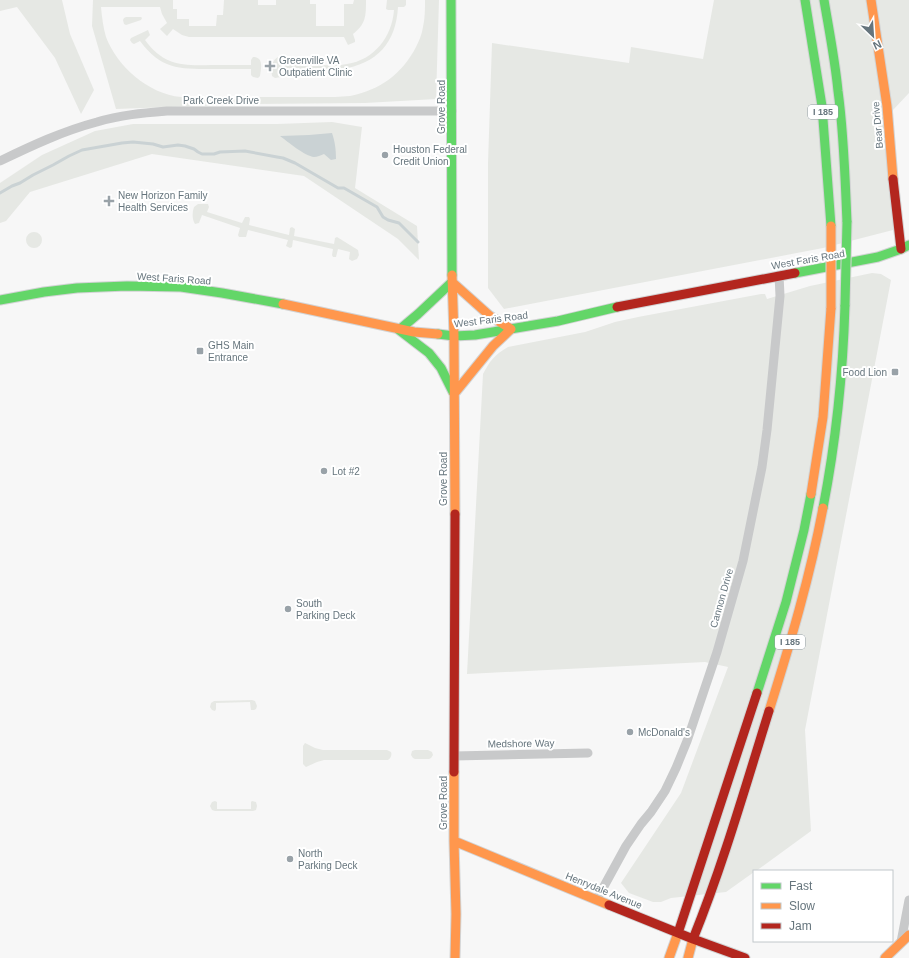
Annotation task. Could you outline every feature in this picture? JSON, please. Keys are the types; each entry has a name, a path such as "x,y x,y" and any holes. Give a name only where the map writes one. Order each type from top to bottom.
{"main road":[{"name":"Grove Road","path":"451,0 452,282 455,459 455,958"},
{"name":"I 185","path":"678,933 786,602 804,530 823,417 830,308 831,226 822,106 805,0"},
{"name":"I 185","path":"694,939 736,818 795,626 812,561 825,501 838,408 843,355 847,222 839,94 824,0"},
{"name":"Bear Drive","path":"871,0 887,106 895,202 905,247"},
{"name":"West Faris Road","path":"0,300 77,288 127,286 181,287 275,302 400,330 454,336 511,329 558,321 620,306 878,257 905,247"},
{"path":"452,282 490,316 511,329 493,346 454,394 441,368 428,353 400,330 452,282"},
{"name":"Henrydale Avenue","path":"454,841 678,933 745,958"},
{"path":"669,958 678,933"},
{"path":"885,958 909,935"},
{"path":"688,958 694,939"}],"street":[{"name":"Park Creek Drive","path":"0,161 66,132 96,122 112,118 167,111 452,111"},
{"name":"Cannon Drive","path":"596,899 626,846 666,791 687,741 719,646 744,561 762,467 767,430 780,296 779,275"},
{"name":"Medshore Way","path":"454,756 588,753"},
{"path":"902,942 909,900"}],"shaded area":[{"path":"0,0 62,0 70,34 94,90 81,114 55,58 17,7 0,11"},
{"path":"93,0 173,0 173,9 177,9 177,19 189,19 189,26 216,26 217,15 223,15 224,0 258,0 258,5 276,5 276,0 310,0 310,4 316,4 316,26 344,26 344,4 353,4 354,0 366,0 366,11 363,23 361,27 353,34 355,42 348,45 344,37 189,37 182,35 173,29 167,36 160,29 167,23 160,7 101,7 106,37 118,58 135,77 169,95 181,97 339,97 350,96 371,90 397,73 410,57 423,30 425,0 439,0 436,99 365,103 250,104 116,109 92,26"},
{"path":"387,0 406,0 406,5 404,7 398,7 396,20 389,41 374,57 354,66 341,69 282,69 281,77 275,78 272,76 273,63 278,57 282,59 282,65 341,65 357,62 365,58 380,46 390,29 394,10 386,9"},
{"path":"714,0 909,0 909,93 893,110 893,230 823,248 504,309 488,288 488,163 492,43 629,63 631,47 703,59"},
{"path":"126,17 142,18 141,20 126,25 124,24 123,20"},
{"path":"148,30 150,35 145,40 159,55 166,59 191,65 251,65 251,60 253,57 256,57 259,59 261,64 260,76 258,78 253,77 251,75 251,69 189,69 171,66 155,57 140,41 134,44 130,40 131,38"},
{"path":"332,122 362,127 355,188 417,226 419,260 398,239 304,176 152,154 30,192 6,221 0,223 0,183 42,155 95,131 133,124 277,124"},
{"path":"332,133 336,159 331,160 324,154 314,157 310,156 280,136 309,135"},
{"path":"198,204 208,204 209,207 207,212 242,223 245,217 249,217 249,225 289,235 290,228 292,227 295,229 294,236 334,244 335,238 337,237 358,250 359,255 357,259 352,261 349,259 350,252 338,249 336,257 333,257 333,249 293,240 292,247 290,248 286,246 288,240 248,230 246,237 239,237 238,235 240,228 202,215 199,223 195,224 193,211 194,207"},
{"path":"34,232 40,234 42,240 40,246 34,248 28,246 26,240 28,234"},
{"path":"872,273 881,274 891,280 805,730 811,831 757,870 753,870 753,873 726,892 671,898 661,902 653,902 629,893 621,883 681,793 728,667 705,662 467,674 483,374 493,359 508,347 585,332 615,322 638,317 761,294 765,294 767,299 810,286"},
{"path":"214,701 255,701 257,706 254,710 251,710 250,702 216,703 215,711 210,707 211,703"},
{"path":"305,743 323,750 387,750 391,752 391,755 388,760 324,760 306,767 303,764 303,746"},
{"path":"428,750 432,752 433,755 429,759 415,759 411,755 412,751"},
{"path":"252,801 256,802 257,806 256,810 253,811 215,811 212,810 210,806 212,802 217,802 217,809 251,809"}],"waterway":[{"path":"0,193 82,150 122,143 133,142 153,144 163,147 178,145 194,149 202,154 245,151 283,158 295,163 338,188 344,188 377,207 383,217 399,223 418,242"}],"traffic: fast":[{"path":"451,0 452,275"},
{"path":"805,0 822,106 831,226"},
{"path":"824,0 834,56 842,123 847,222"},
{"path":"845,305 847,222"},
{"path":"795,273 878,257 909,245"},
{"path":"452,282 399,330 429,353 441,368 453,392"},
{"path":"0,300 77,288 127,286 181,287 283,304"},
{"path":"823,508 832,458 838,407 843,356 845,305"},
{"path":"438,334 454,336 475,335 558,321 617,307"},
{"path":"757,693 786,602 804,530 811,494"}],"traffic: slow":[{"path":"871,0 887,106 893,179"},
{"path":"831,226 831,308"},
{"path":"452,275 454,336 455,514"},
{"path":"452,282 490,316 511,329"},
{"path":"283,304 414,332 438,334"},
{"path":"811,494 823,417 831,308"},
{"path":"454,394 493,346 511,329"},
{"path":"769,711 799,610 823,508"},
{"path":"454,772 456,914 455,958"},
{"path":"454,841 609,905"},
{"path":"669,958 678,933"},
{"path":"885,958 909,935"},
{"path":"688,958 693,939"}],"traffic: jam":[{"path":"893,179 901,249"},
{"path":"617,307 795,273"},
{"path":"454,772 455,514"},
{"path":"678,933 757,693"},
{"path":"693,939 724,855 769,711"},
{"path":"609,905 745,958"}],"place":[{"name":"Greenville VA Outpatient Clinic","path":"270,66"},
{"name":"Houston Federal Credit Union","path":"385,155"},
{"name":"New Horizon Family Health Services","path":"109,201"},
{"name":"GHS Main Entrance","path":"200,351"},
{"name":"Food Lion","path":"895,372"},
{"name":"Lot #2","path":"324,471"},
{"name":"South Parking Deck","path":"288,609"},
{"name":"McDonald's","path":"630,732"},
{"name":"North Parking Deck","path":"290,859"}]}
